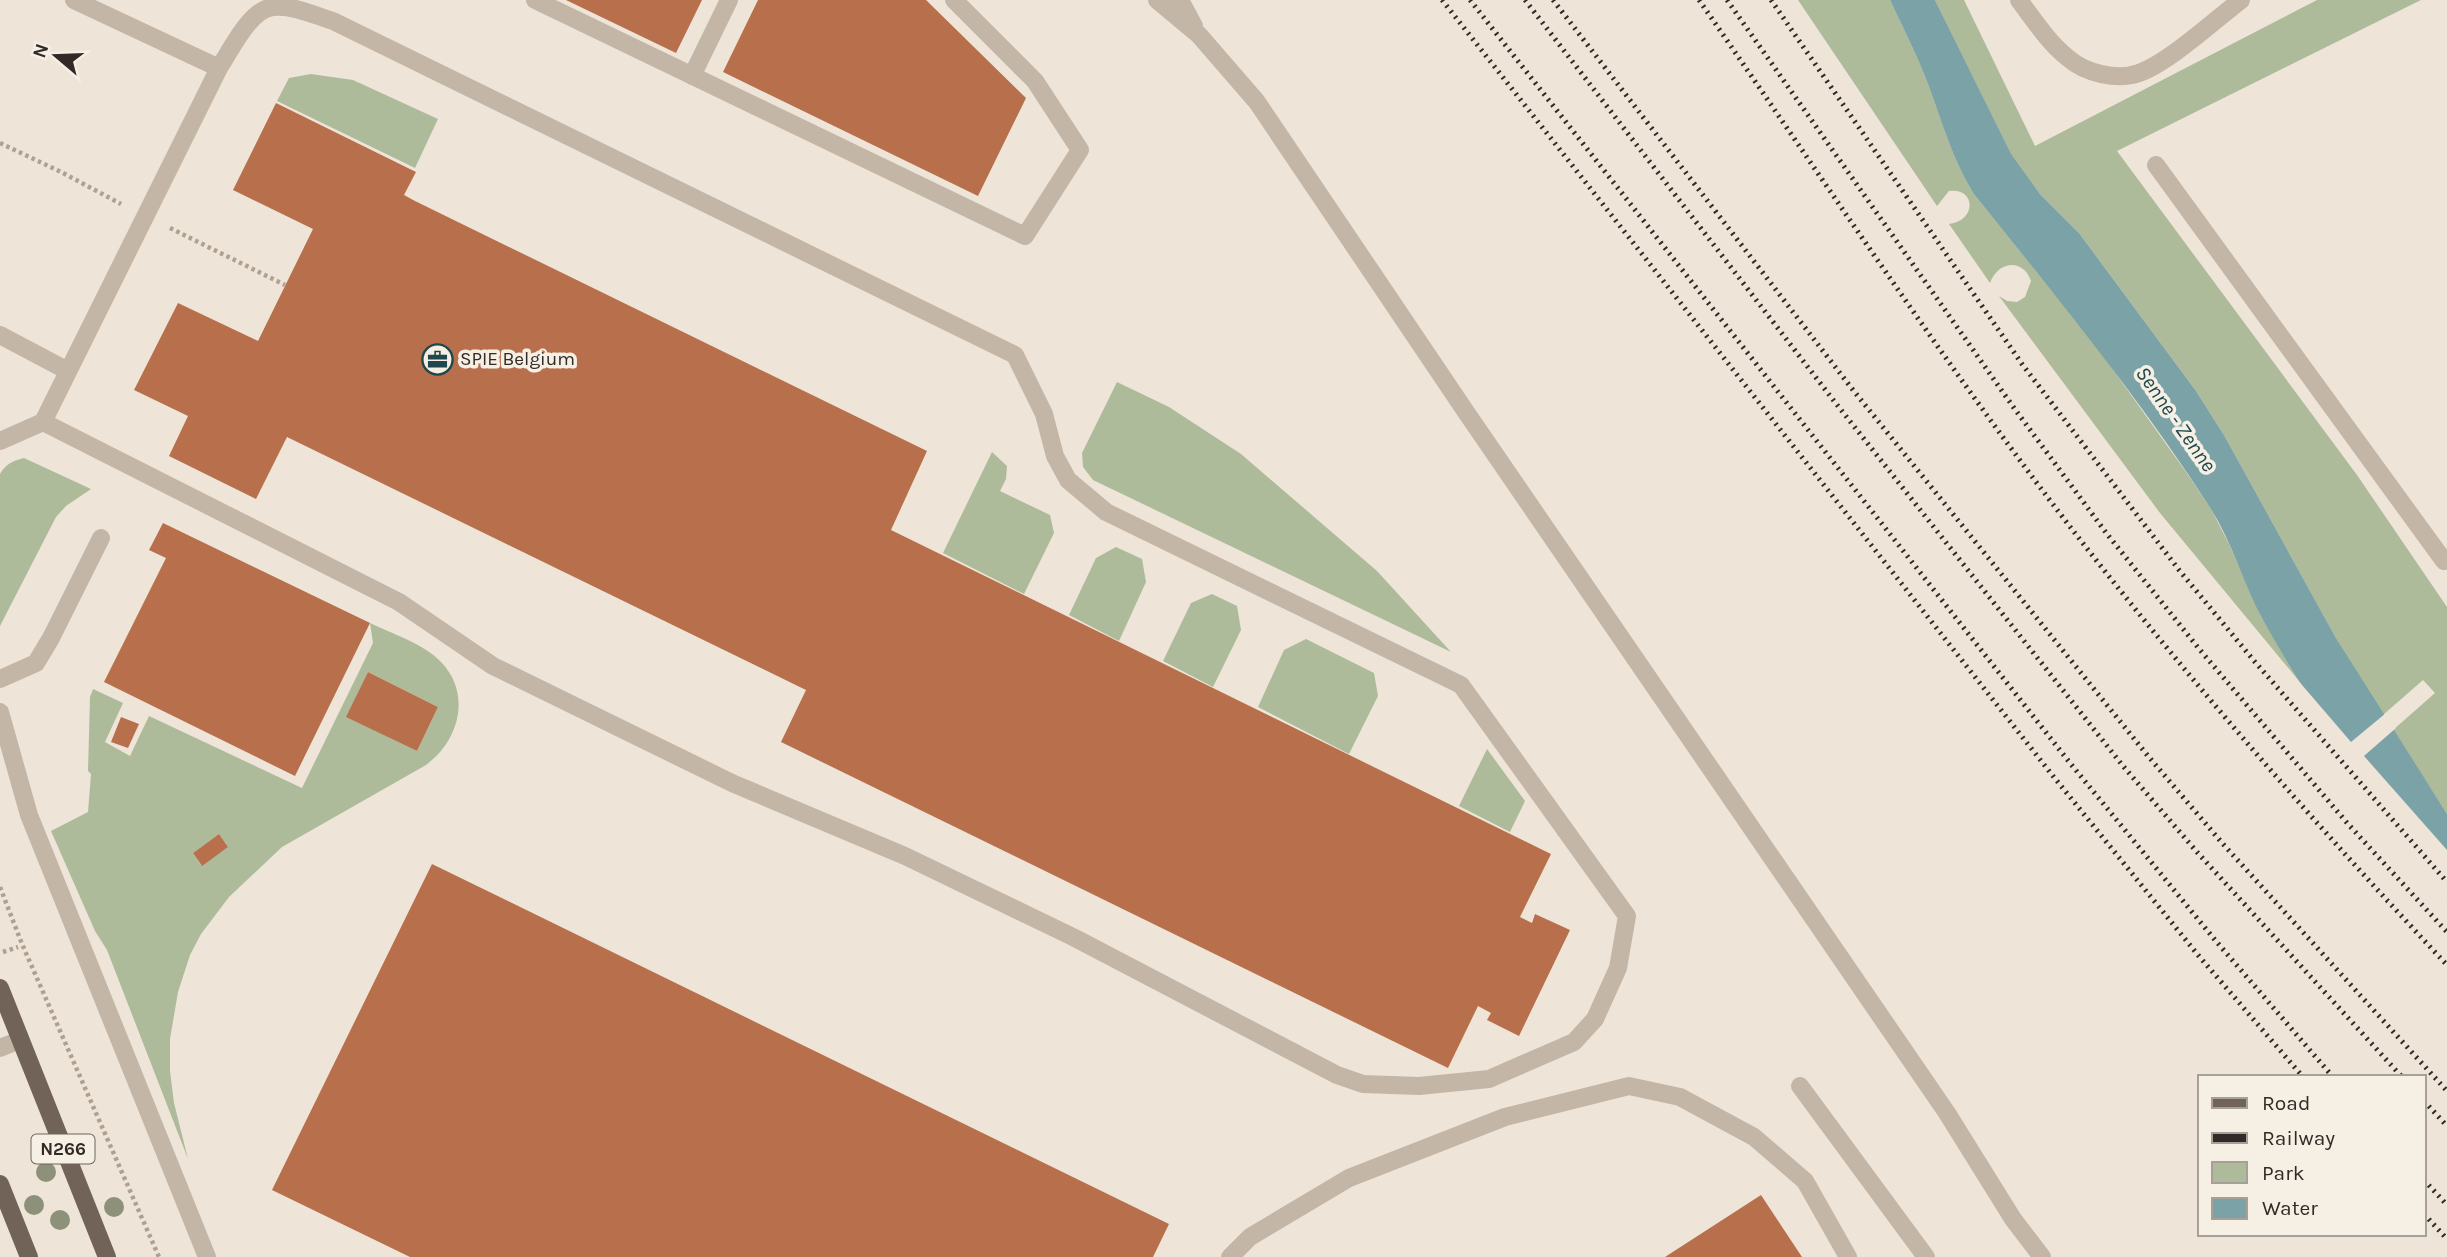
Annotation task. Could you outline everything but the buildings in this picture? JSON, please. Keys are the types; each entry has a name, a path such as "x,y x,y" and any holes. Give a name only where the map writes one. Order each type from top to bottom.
{"main road":[{"name":"N266","path":"0,988 107,1257"},
{"path":"0,1184 29,1257"}],"street":[{"path":"74,0 219,68"},
{"path":"535,0 1025,236 1080,150 1035,81 954,0"},
{"path":"692,76 729,0"},
{"path":"1157,0 1199,35 1257,102 1466,412 1947,1113 2013,1219 2042,1257"},
{"path":"1180,0 1199,35"},
{"path":"2019,0 2055,47 2070,61 2087,71 2115,76 2138,73 2161,61 2241,0"},
{"path":"0,441 43,422 219,68 249,20 271,6 293,8 333,21 1015,355 1044,414 1055,456 1068,480 1105,512 1461,685 1628,916 1618,968 1595,1019 1574,1042 1489,1079 1419,1086 1363,1084 1337,1075 1073,937 905,856 732,783 493,666 399,602 43,422"},
{"path":"2156,165 2444,561"},
{"path":"0,335 68,371"},
{"path":"0,678 36,663 101,538"},
{"path":"0,712 29,815 207,1257"},
{"path":"0,1048 20,1040"},
{"path":"1230,1257 1250,1237 1349,1178 1506,1117 1629,1086 1679,1097 1754,1137 1805,1181 1848,1257"},
{"path":"1800,1086 1926,1257"}],"path":[{"path":"0,887 159,1257"},
{"path":"3,952 18,947"}],"green space":[{"path":"1798,0 1890,0 1924,73 1953,153 1973,193 2094,343 2211,509 2262,618 2304,687 2160,513 1999,296 2007,301 2017,302 2025,297 2031,281 2027,274 2017,266 2010,265 1999,270 1990,283 1949,224 1965,217 1970,205 1968,199 1958,191 1949,191 1937,206"},
{"path":"1935,0 1964,0 2035,146 2317,0 2421,0 2117,151 2357,475 2447,607 2447,814 2393,730 2435,693 2423,680 2383,715 2336,638 2224,435 2196,391 2079,233 2040,194 2011,155"},
{"path":"311,74 353,80 438,119 415,168 277,101 289,78"},
{"path":"1117,382 1169,407 1241,454 1377,571 1451,652 1093,480 1083,467 1082,453"},
{"path":"992,452 1007,466 1006,479 1000,491 1050,515 1054,533 1024,594 943,553"},
{"path":"24,458 91,489 66,506 56,517 0,626 0,474 10,463"},
{"path":"1116,547 1142,559 1146,582 1119,641 1069,615 1096,558"},
{"path":"1212,594 1237,606 1241,630 1213,687 1163,661 1191,603"},
{"path":"370,623 416,644 441,662 451,675 459,702 453,730 447,743 426,765 282,847 229,897 201,934 190,955 178,992 170,1039 174,1103 188,1159 107,950 95,931 51,831 88,812 91,774 88,771 90,697 93,689 123,703 105,742 130,756 149,716 302,788 373,643","holes":["368,672 438,707 417,751 347,717","219,834 228,847 201,865 193,853"]},
{"path":"1306,639 1374,673 1378,696 1349,754 1258,707 1284,650"},
{"path":"1487,749 1525,801 1510,832 1459,806"}],"water":[{"name":"Senne - Zenne","path":"1890,0 1935,0 2011,154 2040,194 2079,233 2196,391 2224,435 2336,638 2447,814 2447,898 2306,692 2263,620 2217,519 2182,465 2095,346 1973,193 1953,153 1924,73"}],"pier":[{"path":"2290,671 2351,742 2386,713 2396,728 2364,756 2447,850 2447,901 2408,857 2375,812"}],"railway":[{"path":"1442,0 2053,776 2198,955 2301,1075"},
{"path":"1470,0 2070,763 2215,940 2331,1075"},
{"path":"1525,0 1834,401 2123,766 2197,852 2400,1075"},
{"path":"1553,0 1853,390 2148,756 2223,844 2447,1091"},
{"path":"1699,0 1932,339 2078,537 2258,755 2447,965"},
{"path":"1727,0 2014,408 2107,534 2200,650 2348,824 2447,932"},
{"path":"1771,0 2022,364 2179,570 2255,662 2447,882"},
{"path":"2426,1103 2447,1126"},
{"path":"2426,1182 2447,1205"},
{"path":"2426,1216 2447,1239"}],"place":[{"name":"SPIE Belgium","path":"437,359"}]}
